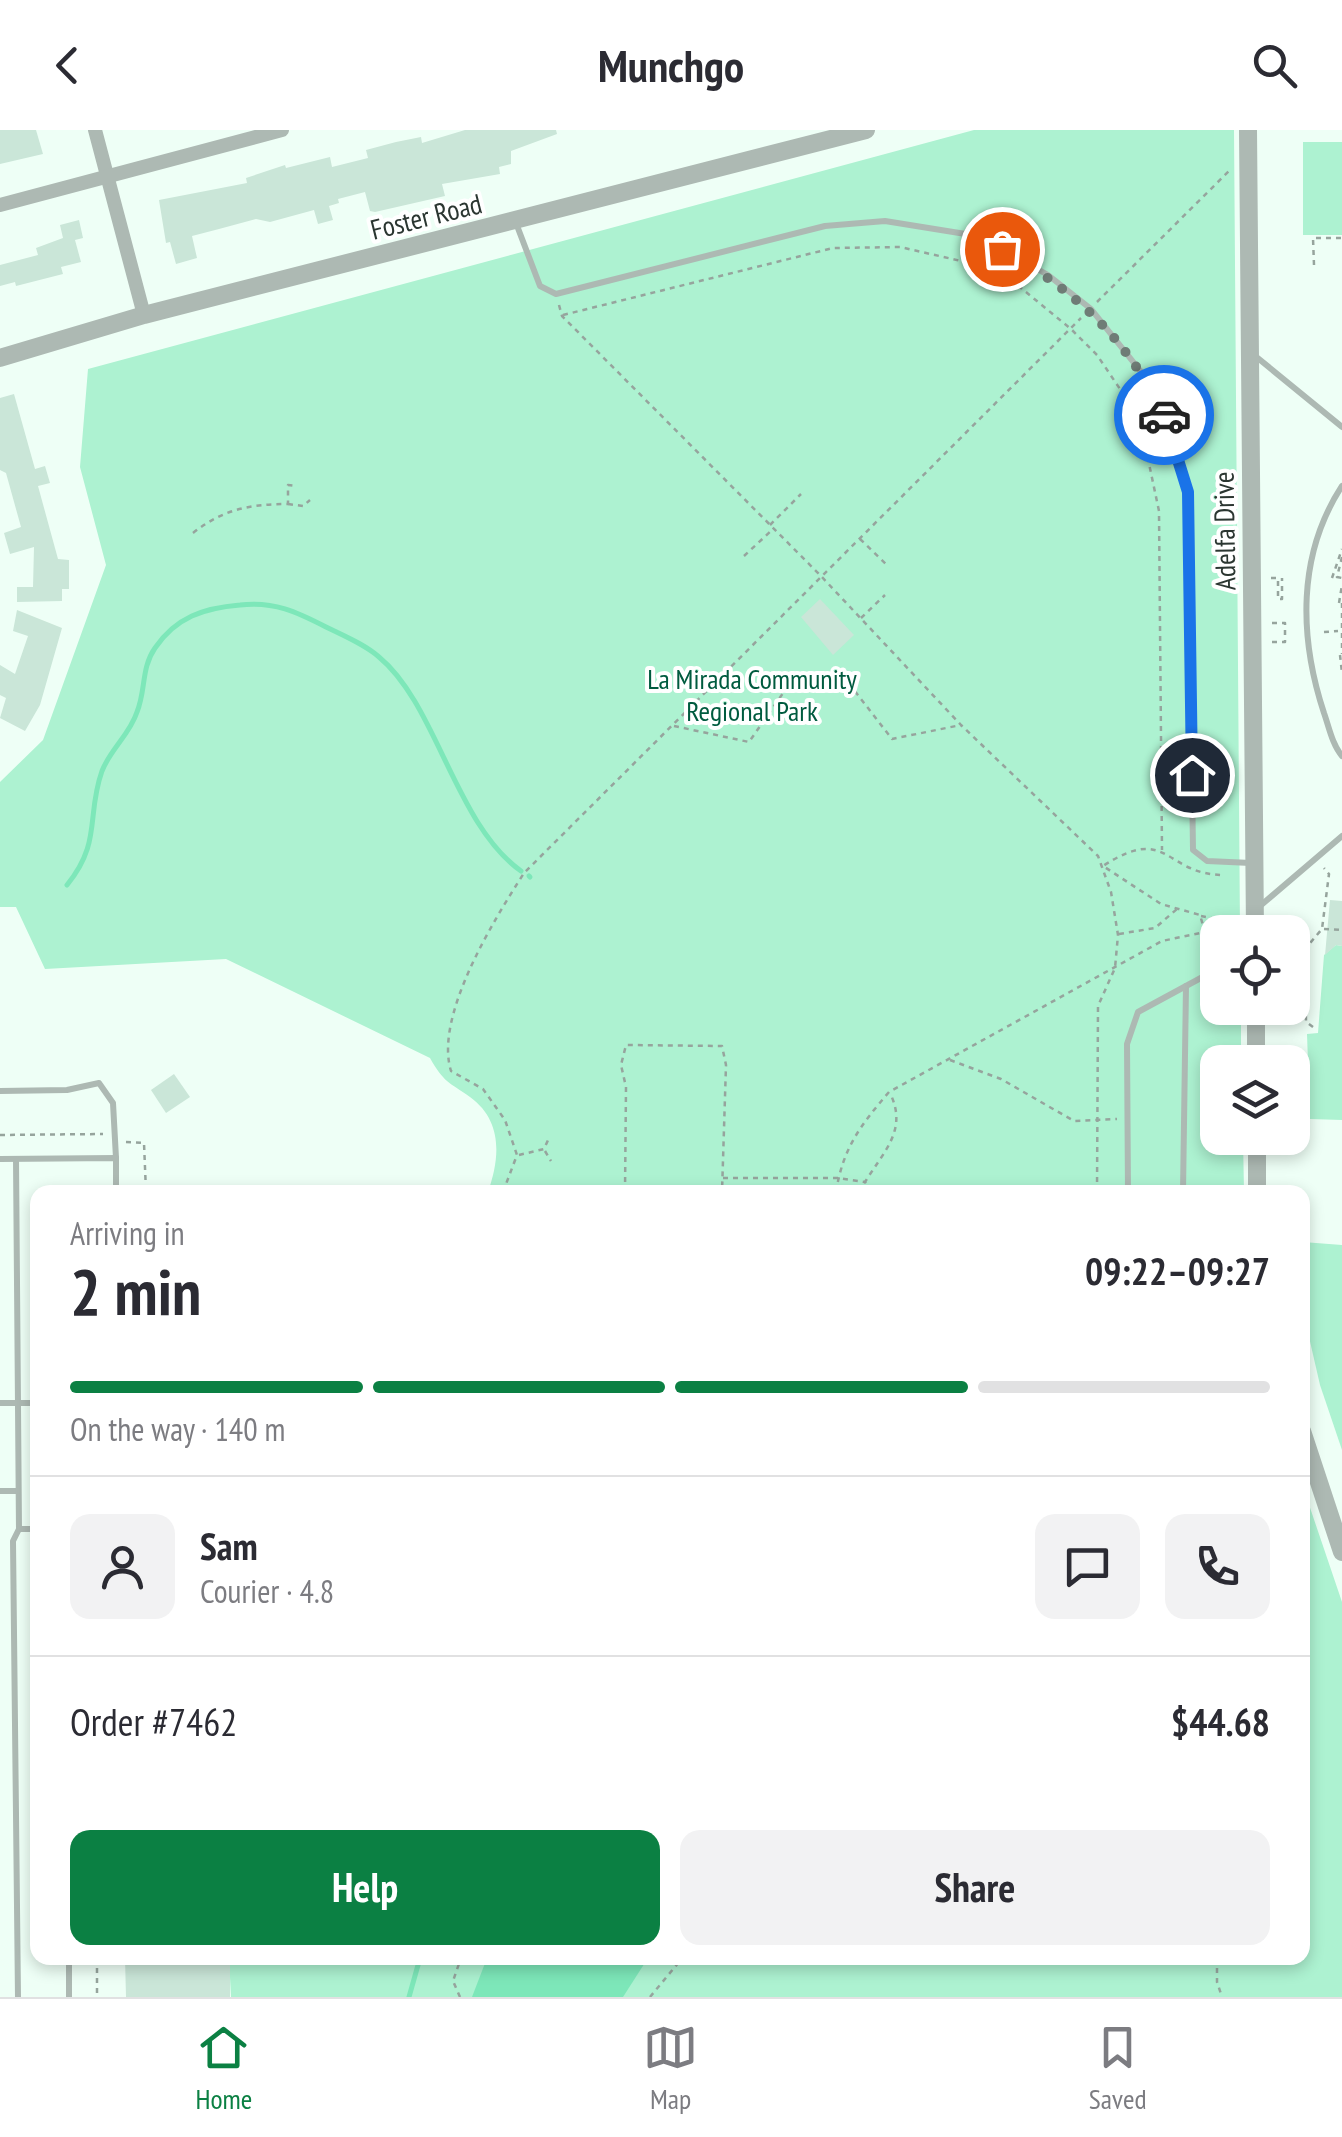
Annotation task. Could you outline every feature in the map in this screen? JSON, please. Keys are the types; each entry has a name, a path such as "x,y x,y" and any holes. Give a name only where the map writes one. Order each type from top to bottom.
{"street":[{"path":"95,130 144,315"},
{"path":"0,205 282,130"},
{"name":"Foster Road","path":"0,358 144,315 866,130"},
{"name":"Adelfa Drive","path":"1248,130 1255,915"},
{"path":"1257,1155 1257,1185"},
{"path":"1310,1459 1342,1552"}],"lane":[{"path":"515,222 540,286 556,294 825,226 885,221 978,236 1048,276 1090,308 1146,378 1172,432 1188,492 1193,850 1207,861 1254,863"},
{"path":"1250,351 1342,426"},
{"path":"1342,486 1320,524 1309,578 1305,633 1320,702 1342,756"},
{"path":"1255,910 1342,836"},
{"path":"1128,1185 1127,1044 1131,1026 1138,1012 1200,980"},
{"path":"1182,1185 1186,986"},
{"path":"0,1090 67,1090 99,1083 113,1103 116,1185"},
{"path":"0,1160 116,1158"},
{"path":"16,1159 19,1529 13,1541 18,1997"},
{"path":"0,1403 30,1403"},
{"path":"0,1490 18,1491"},
{"path":"19,1529 30,1529"},
{"path":"69,1965 69,1997"}],"path":[{"path":"505,1185 517,1156 505,1120 484,1089 451,1071 446,1054 459,1001 494,920 524,874 1231,168"},
{"path":"1314,265 1313,238 1342,238"},
{"path":"1097,1185 1098,1006 1115,968 1118,934 1098,856 961,725 820,575 562,316 833,248 900,247 961,261 1021,288 1071,329 1097,355 1122,392 1144,440 1159,511 1162,850"},
{"path":"288,504 288,485 296,486"},
{"path":"744,556 800,494"},
{"path":"193,533 208,521 242,506 303,506 310,500"},
{"path":"858,538 887,566"},
{"path":"1332,578 1342,549"},
{"path":"1342,557 1337,577 1342,578"},
{"path":"1271,578 1278,578 1278,598 1282,599 1282,578"},
{"path":"1342,585 1342,674"},
{"path":"860,618 886,595"},
{"path":"1272,623 1285,623 1286,642 1272,642"},
{"path":"1324,632 1340,631"},
{"path":"672,726 749,742 788,686 804,677 828,676 847,681 892,739 961,725"},
{"path":"1103,866 1127,850 1144,846 1162,850 1200,875 1236,875"},
{"path":"1103,866 1161,904 1200,915"},
{"path":"1313,1027 1306,1022 1305,949 1322,929 1329,874 1323,867"},
{"path":"1118,934 1156,928 1177,909"},
{"path":"1156,928 1162,940"},
{"path":"1322,929 1342,930"},
{"path":"837,1185 841,1161 861,1124 890,1092 1162,940 1200,933"},
{"path":"625,1185 626,1087 621,1065 626,1046 722,1046 726,1065 722,1185"},
{"path":"948,1060 1001,1079 1074,1121 1128,1120"},
{"path":"865,1182 894,1140 899,1110 890,1092"},
{"path":"0,1135 104,1134"},
{"path":"126,1136 126,1143 144,1143 146,1185"},
{"path":"544,1149 549,1138"},
{"path":"517,1156 544,1149"},
{"path":"544,1149 552,1161"},
{"path":"722,1178 838,1178 865,1182"},
{"path":"97,1965 97,1997"},
{"path":"458,1965 452,1981 460,1997"},
{"path":"650,1997 677,1965"},
{"path":"1218,1965 1222,1997"}],"green space":[{"name":"La Mirada Community Regional Park","path":"974,130 1234,130 1240,915 1200,915 1200,1025 1241,1025 1241,1045 1200,1045 1200,1155 1243,1155 1244,1185 490,1185 496,1141 488,1117 443,1077 430,1058 226,959 45,969 16,907 0,907 0,782 43,740 106,565 80,467 88,369"},
{"path":"1303,142 1342,142 1342,235 1303,235"},
{"path":"1336,945 1342,946 1342,1120 1310,1119 1307,1034 1318,1033 1324,955"},
{"path":"1310,1243 1342,1245 1342,1450 1310,1341"},
{"path":"1310,1508 1342,1602 1342,1997 231,1997 229,1965 1310,1965"}],"shaded area":[{"path":"484,1965 644,1965 623,1997 472,1997"}],"building":[{"path":"0,130 36,130 43,154 0,164"},
{"path":"465,130 556,130 557,134 511,151 511,164 499,167 500,174 442,184 445,196 375,212 370,211 365,192 338,199 339,203 329,206 333,220 318,224 314,210 270,222 256,219 192,236 197,258 176,264 170,242 166,243 159,200 247,183 246,178 285,165 286,168 330,157 332,167 368,158 366,150 421,137 422,143"},
{"path":"79,220 83,238 75,240 81,262 61,267 63,274 0,286 0,265 38,255 36,248 63,238 60,225"},
{"path":"14,394 35,469 45,466 50,483 38,486 58,559 69,560 69,589 62,589 62,601 17,602 17,587 33,587 34,547 10,554 4,533 21,527 6,473 0,470 0,398"},
{"path":"820,599 854,635 833,655 801,617"},
{"path":"17,610 62,628 40,705 25,731 0,718 6,698 0,695 0,665 15,674 28,636 13,631"},
{"path":"1330,900 1342,901 1342,946 1336,945 1325,955"},
{"path":"174,1074 190,1097 166,1113 151,1090"},
{"path":"125,1965 230,1965 230,1997 126,1997"}],"waterway":[{"path":"67,885 89,842 102,771 134,720 155,648 172,629 192,616 252,604 295,612 354,640 379,657 416,704 479,824 498,850 521,871"},
{"path":"409,1997 418,1965"}],"way so far":[{"path":"1002,249 1048,276 1090,308 1146,378 1164,415"}],"route":[{"path":"1164,415 1188,492 1192,775"}]}
